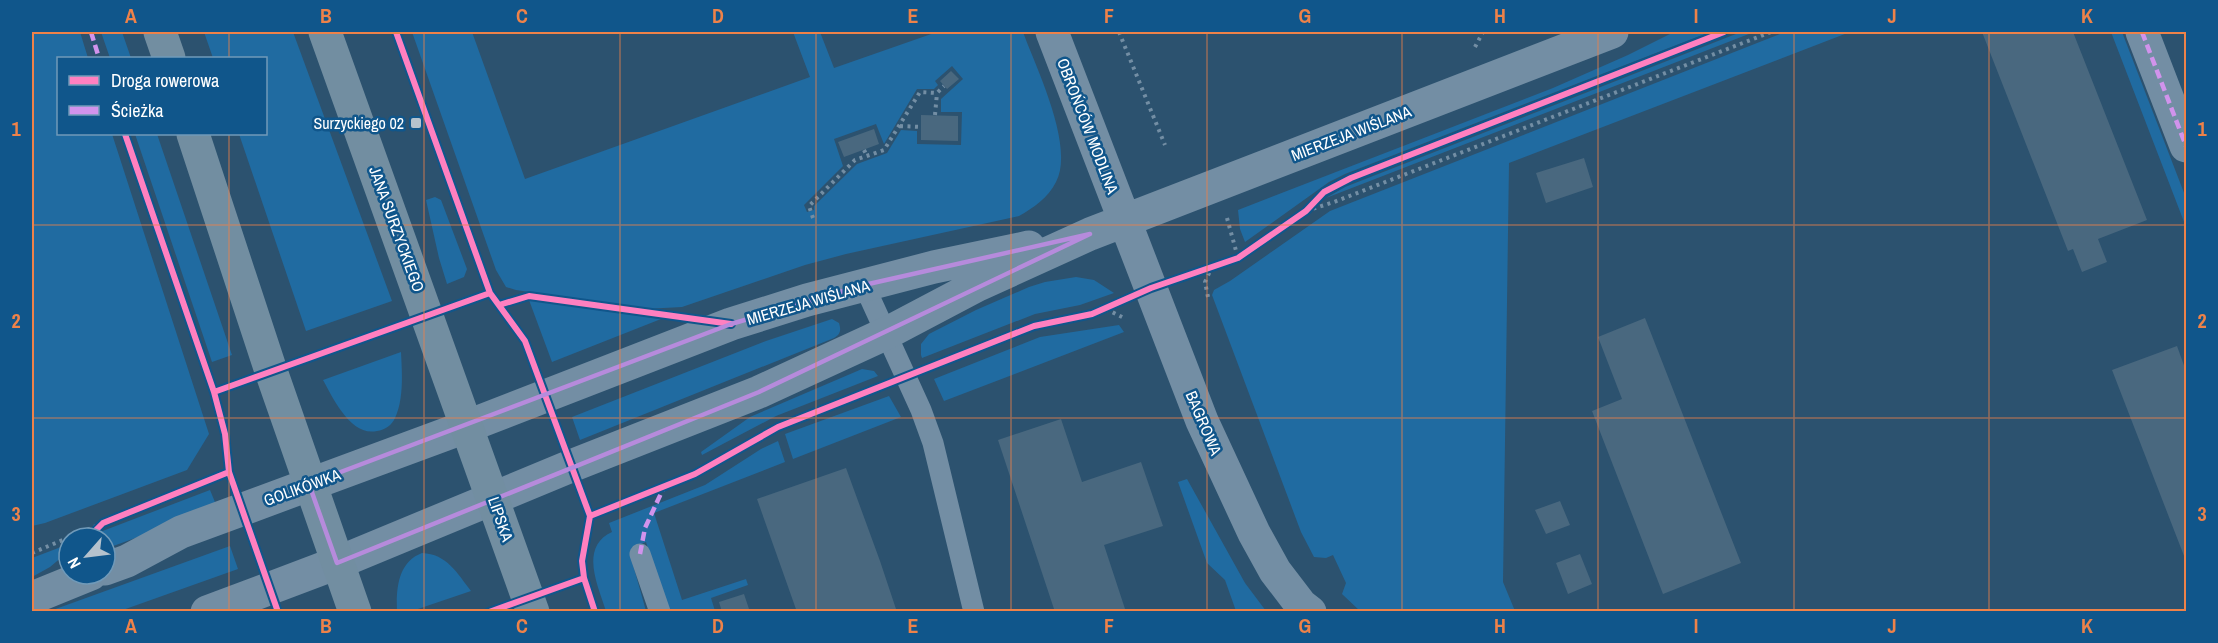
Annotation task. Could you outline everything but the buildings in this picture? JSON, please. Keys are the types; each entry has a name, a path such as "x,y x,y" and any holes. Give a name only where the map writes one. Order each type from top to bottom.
{"main road":[{"path":"160,32 168,57"},
{"name":"JANA SURZYCKIEGO","path":"325,32 468,426"},
{"path":"193,135 309,484 355,612"},
{"name":"LIPSKA","path":"468,426 533,612"}],"street":[{"name":"OBROŃCÓW MODLINA","path":"1052,32 1124,221"},
{"name":"MIERZEJA WIŚLANA","path":"494,498 759,392 887,333 978,285 1090,234 1558,42 1612,32"},
{"path":"2142,32 2187,146"},
{"name":"BAGROWA","path":"1124,221 1202,421 1254,533 1275,572 1301,605 1310,612"},
{"name":"MIERZEJA WIŚLANA","path":"468,426 731,324 807,300 934,267 1090,234"},
{"name":"GOLIKÓWKA","path":"117,565 181,532 468,426"},
{"path":"207,612 337,563 494,498"},
{"path":"32,598 62,586"}],"lane":[{"path":"864,285 921,410 933,444 974,612"},
{"path":"640,555 660,612"}],"path":[{"path":"1119,32 1166,145"},
{"path":"1473,51 1483,32"},
{"path":"1306,211 1771,32"},
{"path":"935,115 937,93 944,86"},
{"path":"813,218 809,206 855,160 884,150 920,92 937,93"},
{"path":"899,126 921,127"},
{"path":"864,150 867,156"},
{"path":"1306,211 1318,198"},
{"path":"1226,216 1238,258"},
{"path":"1203,270 1211,269"},
{"path":"1208,297 1205,282 1211,269"},
{"path":"1106,309 1151,288"},
{"path":"1106,309 1124,318 1130,328"},
{"path":"99,526 103,522"},
{"path":"32,553 103,522"}],"highlighted area":[{"path":"1090,234 759,392 337,563 309,484 731,324 864,285"}],"shaded area":[{"path":"32,32 80,32 88,57 57,57 57,135 112,135 209,434 187,470 32,526"},
{"path":"101,32 122,32 131,57 110,57"},
{"path":"204,32 293,32 392,301 306,331 239,135 267,135 267,57 213,57"},
{"path":"412,32 472,32 525,179 810,77 793,32 820,32 834,68 937,32 1023,32 1052,107 1061,148 1061,167 1053,188 1035,206 1019,216 805,265 682,307 645,309 516,290 506,287 496,270","holes":["952,66 963,79 941,99 941,112 962,112 961,145 917,144 917,131 901,130 887,153 857,164 814,206 814,210 807,212 804,205 843,166 834,139 876,124 884,144 917,89 934,89 938,85 935,81"]},
{"path":"1674,32 1710,32 1345,174 1329,182 1245,242 1240,229 1238,210 1553,88"},
{"path":"1741,32 1754,32 1326,198 1345,187"},
{"path":"1785,32 1850,32 1509,163 1503,582 1515,611 1360,611 1342,594 1346,583 1333,555 1326,558 1314,557 1301,532 1212,295 1214,290 1330,211"},
{"path":"2111,32 2122,32 2186,198 2186,227"},
{"path":"135,135 157,135 232,355 212,362"},
{"path":"435,197 441,200 467,269 464,277 447,284 426,200"},
{"path":"1076,277 1094,280 1114,293 1080,305 1035,314 922,358 921,344 929,334 1029,287"},
{"path":"529,300 661,319 552,362"},
{"path":"832,319 839,323 840,328 834,338 580,440 572,417 766,341"},
{"path":"1119,325 1124,332 944,401 934,379 1040,337"},
{"path":"401,352 401,394 394,421 388,427 380,430 368,431 359,428 344,414 323,380"},
{"path":"862,369 874,371 878,376 776,416 702,455 701,452 750,417"},
{"path":"889,396 901,417 793,459 785,434"},
{"path":"778,441 785,462 654,513 682,600 746,579 748,585 711,598 715,611 669,611 646,542 636,546 630,554 646,611 606,611 596,579 593,557 602,539 612,532 609,523 705,485 761,449"},
{"path":"1187,479 1245,583 1266,611 1236,611 1225,580 1207,563 1178,482"},
{"path":"210,490 217,507 117,545 116,526"},
{"path":"230,546 238,569 120,611 50,611"},
{"path":"57,549 57,561 32,577 32,558"},
{"path":"422,553 431,554 445,561 471,591 412,611 397,611 398,585 403,570 414,557"}],"marked path":[{"path":"91,32 99,57"},
{"path":"2142,32 2186,146"},
{"path":"640,554 645,528 664,487"}],"cycle path":[{"path":"396,32 490,293 525,341 590,516 582,561 584,578 595,612"},
{"path":"590,516 695,474 778,427 1034,326 1092,314 1151,288 1238,258 1306,211 1324,192 1351,178 1724,32"},
{"path":"125,135 214,392 225,434 229,472 278,612"},
{"path":"214,392 490,293"},
{"path":"499,305 529,296 731,324"},
{"path":"100,526 229,472"},
{"path":"489,612 584,578"}],"place":[{"name":"Surzyckiego 02","path":"416,123"}]}
